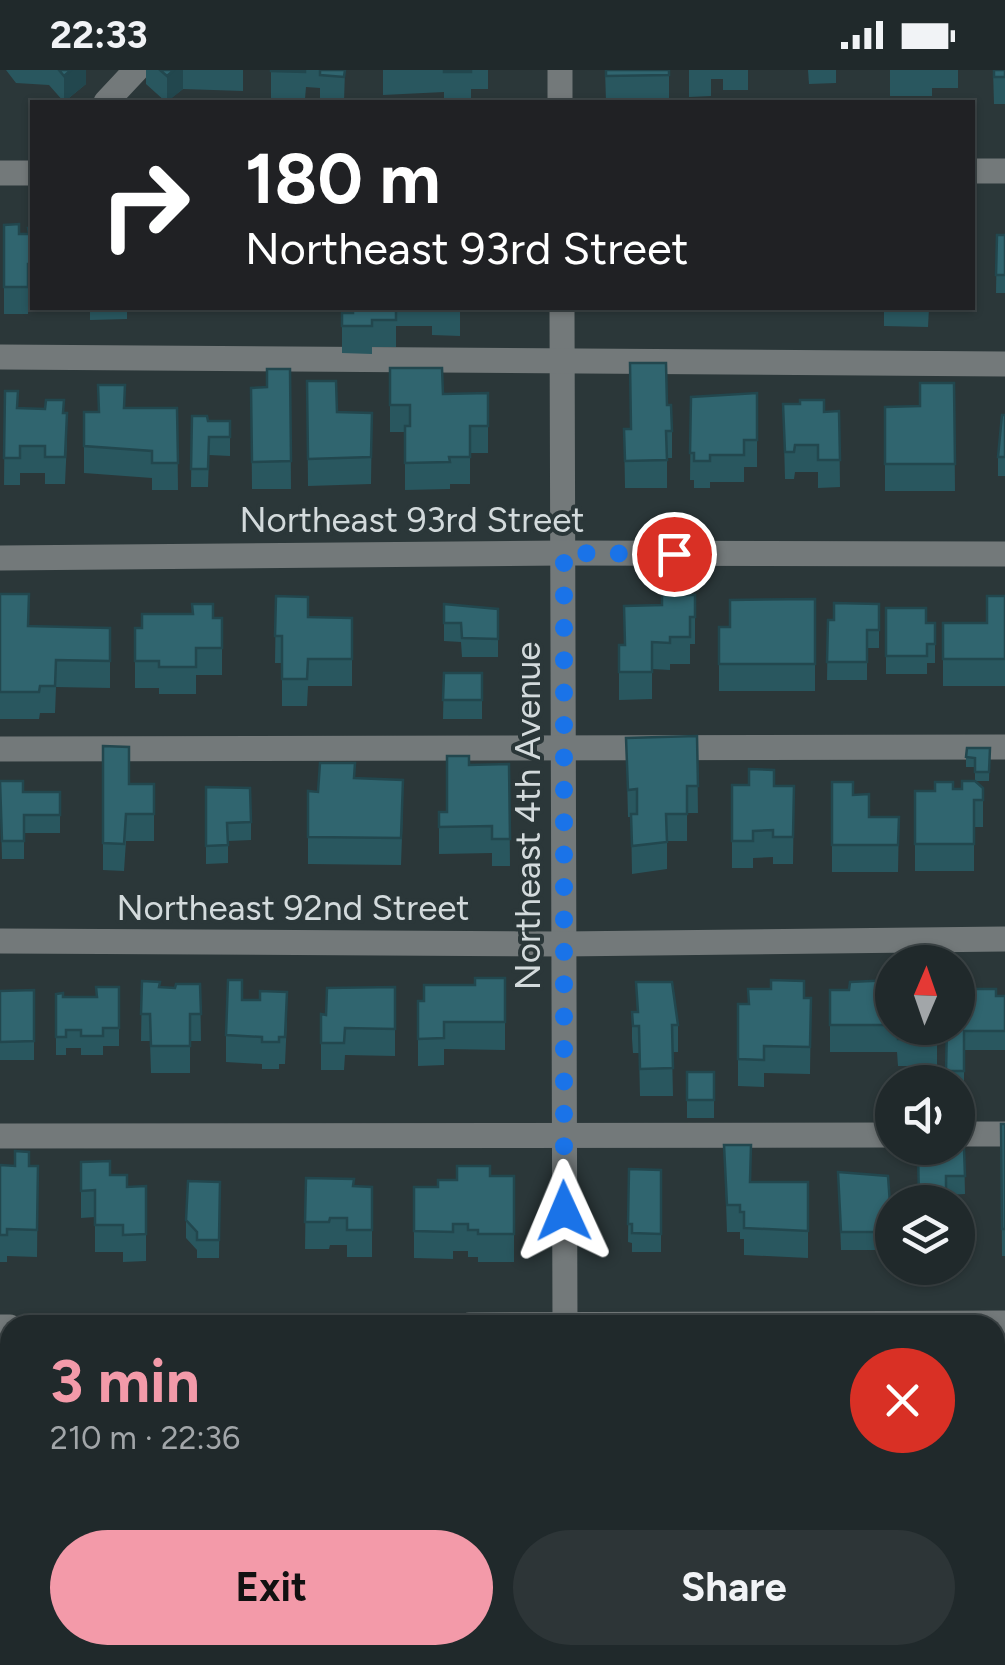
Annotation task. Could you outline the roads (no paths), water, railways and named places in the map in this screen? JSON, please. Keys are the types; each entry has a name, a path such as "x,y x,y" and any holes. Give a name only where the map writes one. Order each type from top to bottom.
{"street":[{"path":"108,100 136,70"},
{"path":"560,70 560,100"},
{"path":"975,171 1005,171"},
{"path":"0,173 30,173"},
{"name":"Northeast 4th Avenue","path":"562,310 565,1315"},
{"path":"0,357 1005,364"},
{"name":"Northeast 93rd Street","path":"0,558 1005,554"},
{"path":"0,748 1005,747"},
{"name":"Northeast 92nd Street","path":"0,941 562,944 1005,940"},
{"path":"0,1136 875,1134"},
{"path":"975,1134 1005,1134"}]}
